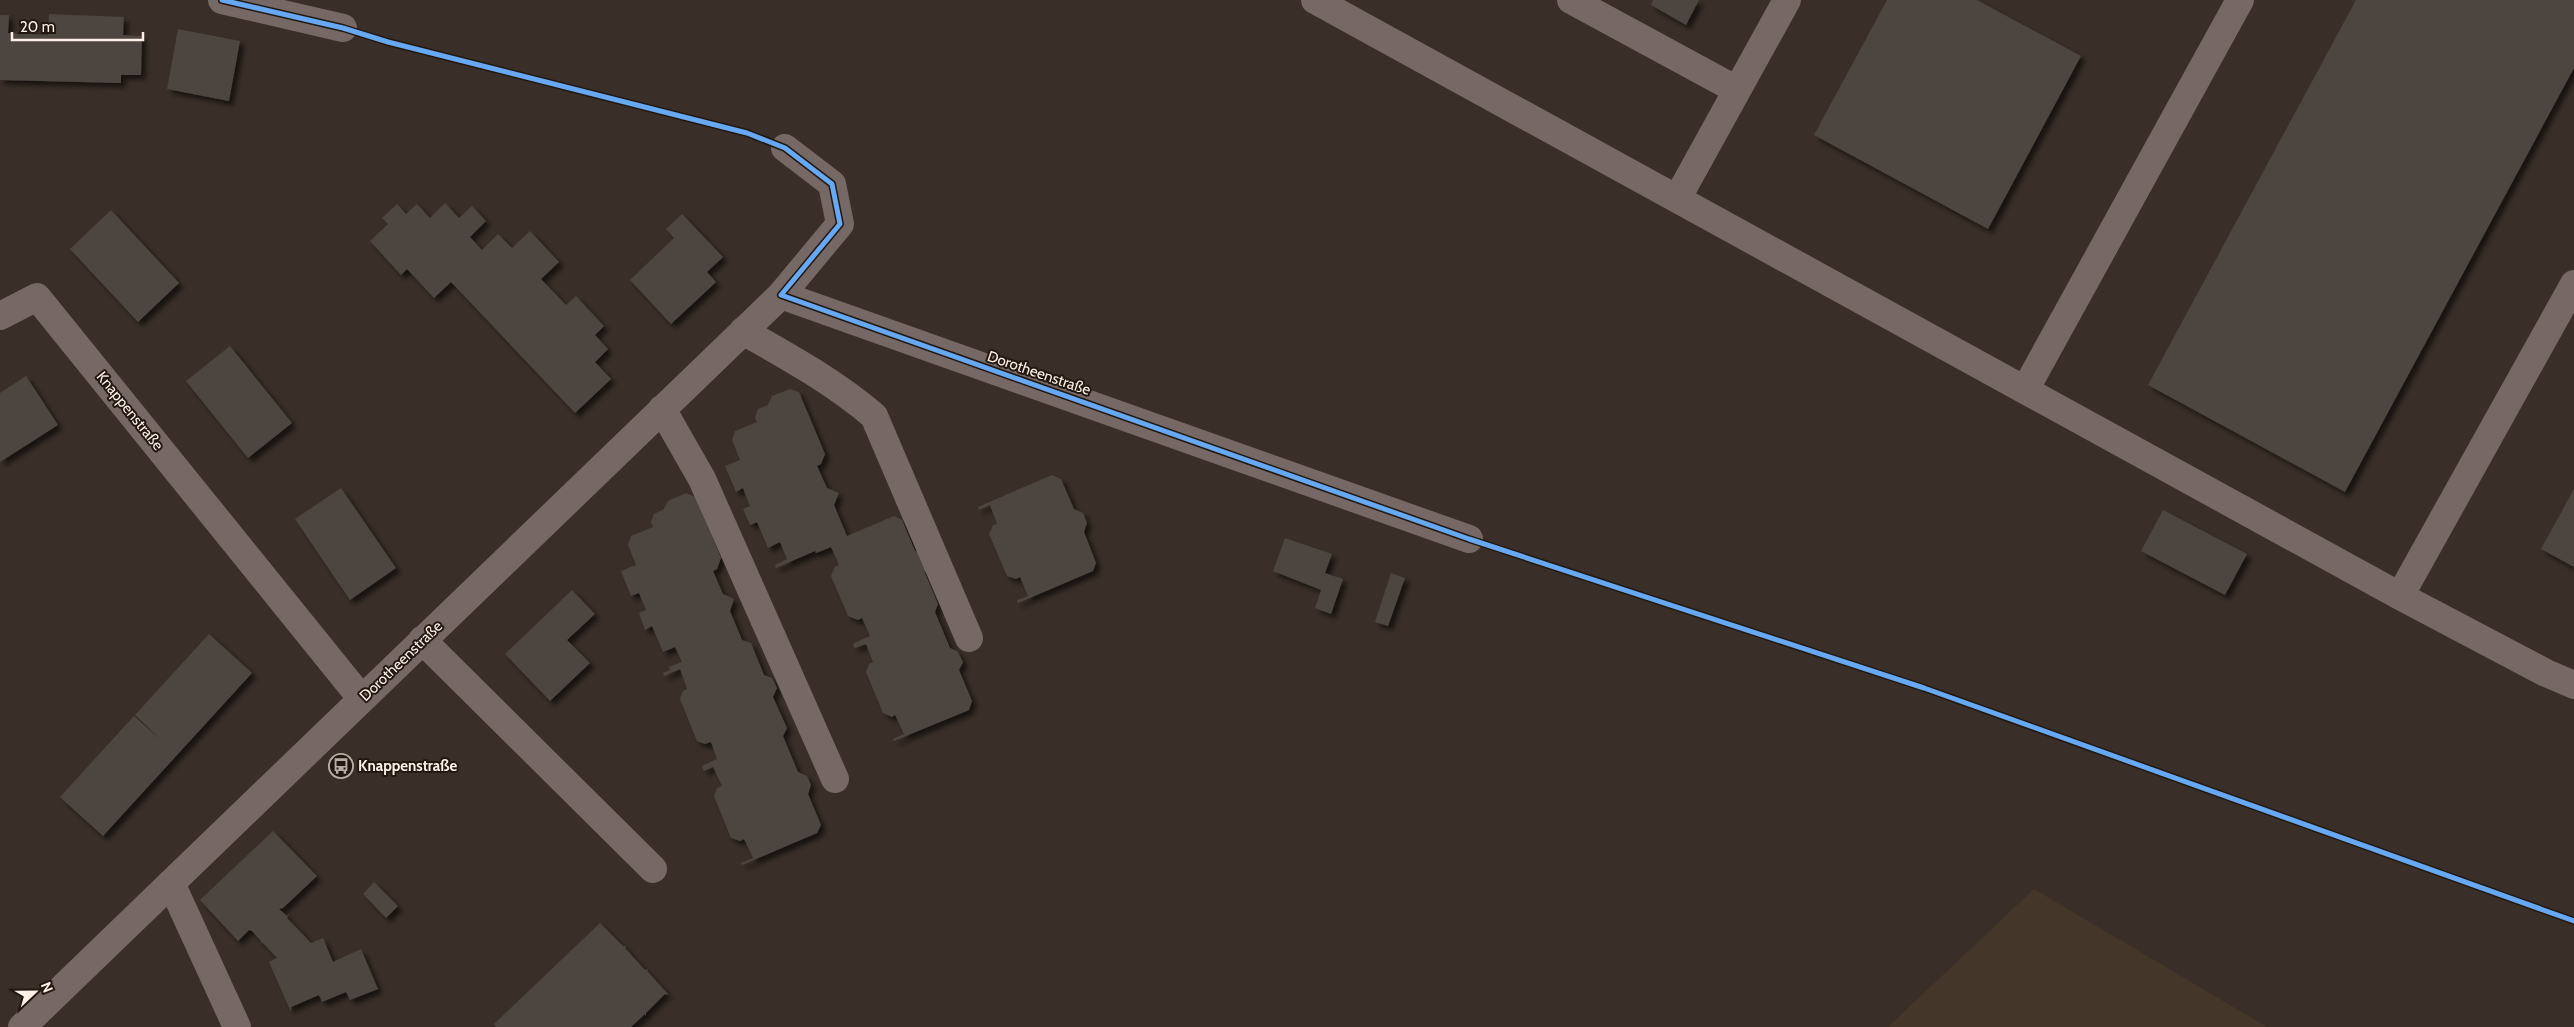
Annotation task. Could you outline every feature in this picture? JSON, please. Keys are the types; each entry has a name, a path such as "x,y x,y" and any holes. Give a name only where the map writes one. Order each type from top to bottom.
{"street":[{"path":"222,0 343,28"},
{"path":"1315,0 2400,596 2546,673 2574,684"},
{"path":"1571,0 1737,90"},
{"path":"1677,199 1787,0"},
{"path":"2025,390 2240,0"},
{"name":"Dorotheenstraße","path":"22,1027 781,295 840,224 832,184 785,148"},
{"path":"2400,596 2574,284"},
{"name":"Dorotheenstraße","path":"781,295 1469,539"},
{"name":"Knappenstraße","path":"0,316 37,297 361,698"},
{"path":"743,331 803,365 852,397 874,416 969,638"},
{"path":"662,409 702,479 835,779"},
{"path":"422,640 653,869"},
{"path":"171,883 236,1027"}],"shaded area":[{"path":"2034,889 2267,1027 1888,1027"}],"building":[{"path":"1653,0 1699,0 1686,25 1651,5"},
{"path":"1887,0 1977,0 2081,56 1988,229 1814,135"},
{"path":"2356,0 2574,0 2574,68 2345,492 2148,385"},
{"path":"49,14 124,17 123,35 142,36 141,75 121,75 121,83 0,80 0,15 9,15 8,33 48,35"},
{"path":"178,29 240,41 229,101 167,89"},
{"path":"445,203 459,218 472,206 486,221 470,237 482,250 498,234 512,248 530,231 559,262 541,279 566,305 576,296 604,326 595,335 608,349 595,362 611,379 575,413 451,282 434,298 407,269 401,275 370,241 388,224 382,218 397,204 406,214 417,204 430,218"},
{"path":"111,210 179,283 138,322 70,249"},
{"path":"682,214 723,257 707,272 716,282 671,324 630,280 674,238 666,229"},
{"path":"230,346 292,423 248,458 186,381"},
{"path":"26,376 58,425 0,462 0,393"},
{"path":"790,389 799,392 825,454 821,464 817,466 827,488 839,493 834,505 847,536 894,516 902,520 915,551 925,554 928,564 925,573 938,604 935,612 950,648 958,652 963,662 959,670 972,701 969,710 894,741 893,739 904,734 895,715 892,717 883,713 866,672 869,664 873,662 866,644 855,648 853,646 854,643 870,636 862,618 858,620 848,616 831,576 835,567 839,565 831,547 816,553 815,551 776,568 775,565 787,559 780,542 768,548 757,522 750,525 743,509 750,506 743,488 736,492 725,466 740,460 732,440 735,431 757,422 755,418 758,409 768,405 772,396"},
{"path":"1052,475 1061,479 1074,509 1083,513 1087,523 1084,532 1096,563 1093,571 1018,603 1017,600 1028,596 1020,577 1016,579 1007,576 989,534 993,525 997,524 990,505 979,510 978,507"},
{"path":"341,488 396,568 350,600 295,519"},
{"path":"2574,489 2574,567 2541,549"},
{"path":"686,493 695,497 721,558 717,569 713,571 723,594 734,599 730,611 742,640 751,643 764,675 772,678 777,688 773,697 787,728 783,736 798,772 807,776 811,785 808,794 821,825 817,833 742,865 741,863 753,858 744,839 740,841 731,838 714,796 717,788 722,786 713,767 704,771 702,766 717,759 711,742 705,744 697,741 680,699 683,691 687,689 680,669 664,676 663,673 670,670 669,667 682,662 675,647 663,652 652,626 645,630 639,613 646,610 639,593 631,596 621,571 636,565 628,545 631,536 653,527 651,522 654,514 664,509 668,501"},
{"path":"2163,510 2247,554 2225,595 2141,551"},
{"path":"1285,538 1332,554 1325,573 1343,579 1331,614 1315,608 1321,590 1273,571"},
{"path":"1391,573 1405,578 1388,626 1375,622"},
{"path":"572,590 595,614 567,640 590,663 550,701 505,654"},
{"path":"209,634 252,673 103,836 60,797 134,716 161,740 135,715"},
{"path":"273,831 317,876 283,908 279,909 287,916 289,914 287,918 311,943 323,938 333,962 361,949 378,989 350,1000 346,992 322,1002 319,995 291,1007 291,1012 269,962 277,958 262,942 261,944 261,941 252,931 249,930 238,941 200,900"},
{"path":"374,882 398,906 386,918 363,894"},
{"path":"600,923 623,946 626,946 625,948 645,970 648,969 647,971 669,995 665,994 646,1013 646,1016 645,1014 631,1027 496,1027 494,1024"}],"cycle path":[{"path":"222,0 343,28 388,42 747,133 785,148 832,184 840,224 781,295 1469,539 1924,688 2574,921"}],"place":[{"name":"Knappenstraße","path":"341,766"}]}
